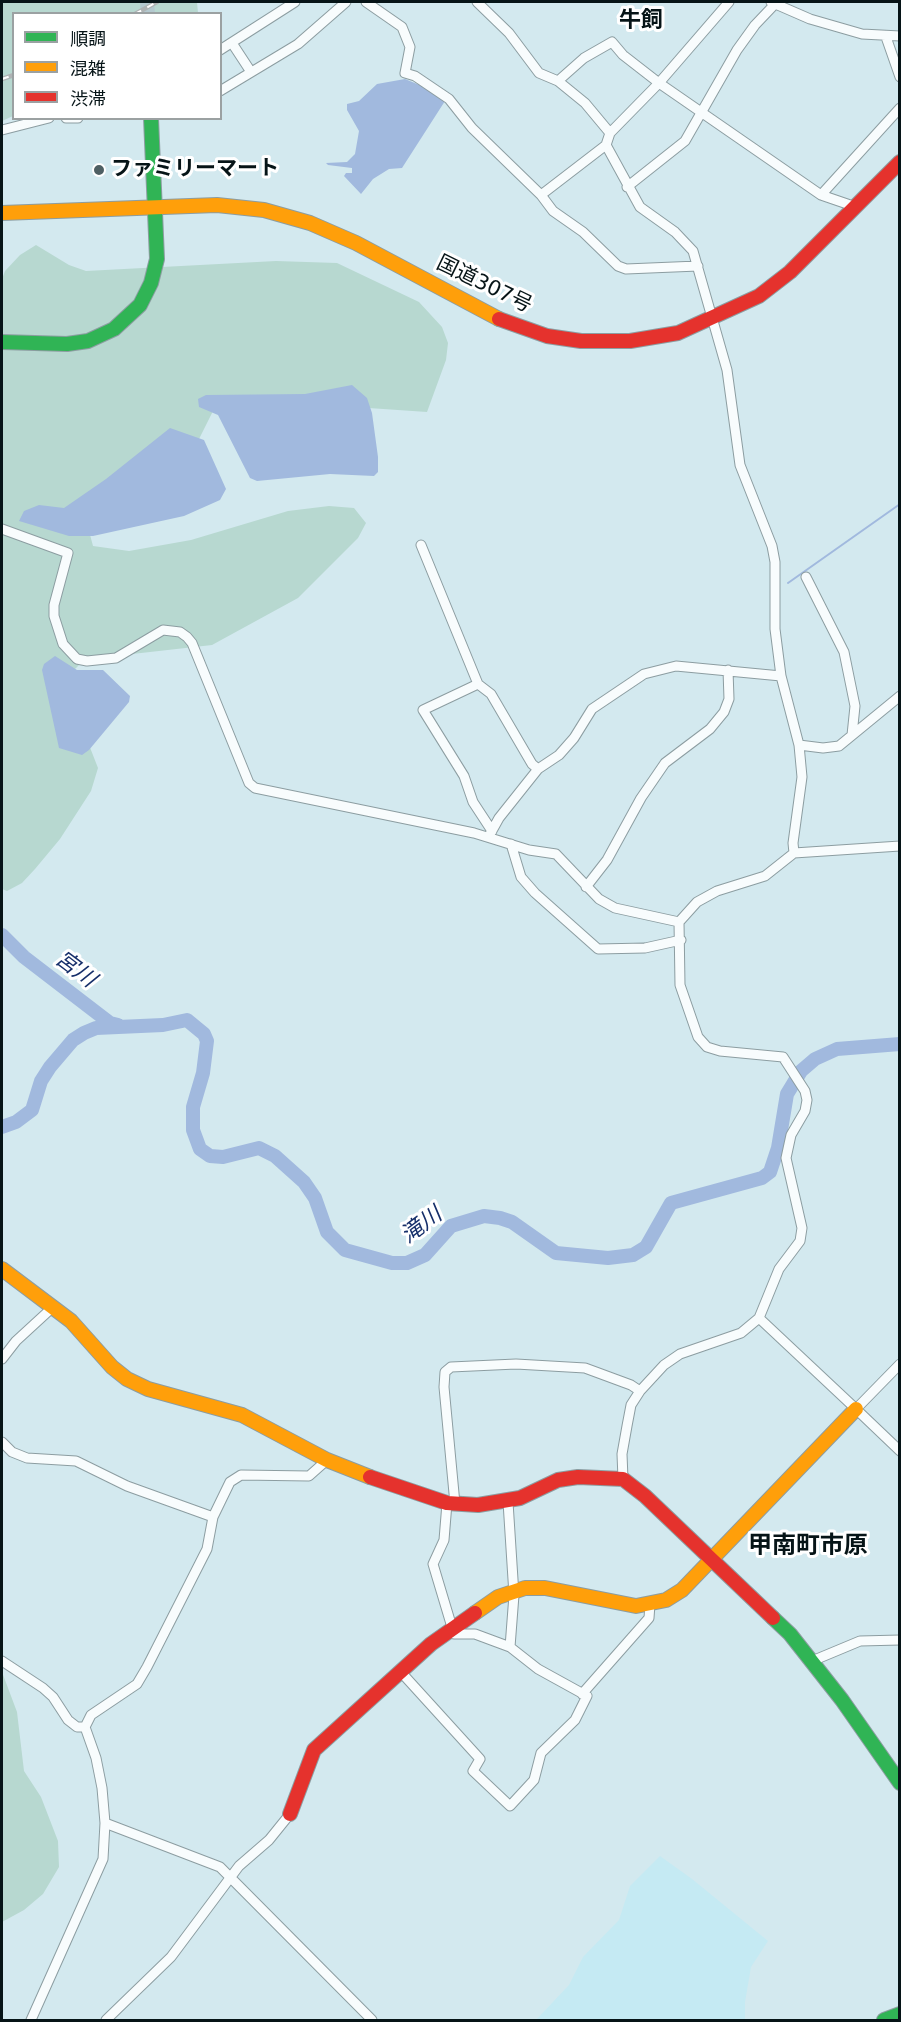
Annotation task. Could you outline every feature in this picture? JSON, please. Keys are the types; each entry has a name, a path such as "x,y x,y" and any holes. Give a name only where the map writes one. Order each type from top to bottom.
{"main road":[{"path":"2,342 79,343 106,334 126,320 146,295 154,273 158,235 153,207 151,120"},
{"name":"国道307号","path":"2,213 217,205 264,210 310,223 356,243 500,320 547,336 581,341 630,341 678,333 759,296 856,207 900,162"},
{"path":"2,1269 76,1325 112,1367 128,1379 148,1389 242,1414 327,1460 451,1504 507,1502 558,1480 578,1477 623,1479 645,1496 790,1634 900,1783"},
{"path":"290,1814 306,1765 314,1750 400,1671 452,1629 498,1597 513,1590 544,1588 615,1604 650,1605 666,1600 682,1590 856,1409"},
{"path":"884,2020 900,2014"}],"street":[{"path":"222,49 295,2"},
{"path":"222,90 298,44 346,2"},
{"path":"366,2 402,27 410,47 405,73 415,76 449,99 472,128 542,195 554,211 583,232 618,266 626,269 698,266"},
{"path":"477,2 509,33 539,73 558,81 585,103 610,133"},
{"path":"542,195 606,145 610,133 659,83 729,2"},
{"path":"627,187 685,141 700,112 755,25 773,3 810,19 862,34 900,36"},
{"path":"886,37 900,77"},
{"path":"558,81 584,58 612,42 623,55 659,83 821,195 856,207"},
{"path":"232,43 251,72"},
{"path":"821,195 900,108"},
{"path":"2,130 41,120"},
{"path":"606,145 640,207 689,245 698,266 728,370 740,465 772,546 775,562 775,629 782,676 799,745 802,777 793,843 794,853"},
{"path":"2,530 68,553 54,605 54,616 63,644 77,658 87,662 116,658 164,630 180,632 187,637 192,644 249,783 255,788 490,834 511,844 556,854 599,899 615,908 679,922"},
{"path":"421,545 478,684 490,694 532,764 538,769"},
{"path":"806,577 844,652 855,706 852,735"},
{"path":"490,834 538,769 559,755 574,738 592,709 644,674 676,666 782,676"},
{"path":"586,887 612,853 641,798 665,763 710,729 724,712 729,699 728,670"},
{"path":"478,684 423,710 464,776 473,802 490,834"},
{"path":"799,745 822,748 839,746 900,696"},
{"path":"511,844 521,877 558,915 598,949 645,948 681,940"},
{"path":"623,1479 622,1454 631,1405 640,1391 664,1365 680,1354 699,1345 724,1341 741,1333 759,1318 779,1269 800,1241 802,1228 786,1158 791,1135 805,1111 807,1100 783,1057 720,1051 707,1047 698,1037 680,985 679,922 697,902 717,891 765,876 794,853 900,846"},
{"path":"2,1359 16,1341 38,1324 53,1307"},
{"path":"759,1318 900,1451"},
{"path":"400,1671 480,1759 473,1772 510,1806 534,1780 542,1753 580,1713 587,1696 538,1669 510,1647 475,1634 454,1634 433,1564 444,1540 451,1504 445,1372 451,1367 516,1364 585,1368 631,1385 640,1391"},
{"path":"856,1409 900,1364"},
{"path":"2,1442 12,1452 27,1458 75,1461 127,1486 213,1517"},
{"path":"32,2020 103,1859 105,1823 96,1758 85,1727 91,1715 101,1706 137,1684 178,1610 207,1549 213,1517 225,1488 236,1477 309,1476 327,1460"},
{"path":"507,1502 513,1590 510,1647"},
{"path":"582,1694 650,1618 650,1605"},
{"path":"812,1661 860,1641 900,1640"},
{"path":"2,1661 43,1688 53,1697 68,1720 77,1727 85,1727"},
{"path":"106,2020 171,1957 232,1876 269,1840 290,1814"},
{"path":"105,1823 220,1867 232,1876 372,2020"}],"shaded area":[{"path":"405,79 429,89 445,101 402,168 389,169 373,179 361,194 344,176 346,173 352,173 352,168 326,163 347,162 355,154 359,131 347,110 347,104 359,101 377,84"},
{"path":"352,385 367,398 372,413 378,457 378,472 374,476 330,474 257,481 250,478 218,415 199,407 198,399 206,395 305,394"},
{"path":"170,428 204,440 226,489 220,500 184,516 93,536 69,536 19,521 24,511 39,505 64,508 106,479"},
{"path":"55,656 77,670 103,670 130,696 129,702 89,750 82,755 59,748 42,670 44,664"},
{"path":"660,1856 768,1941 751,1967 745,2002 745,2020 536,2020 569,1985 583,1957 619,1920 630,1886"}],"green space":[{"path":"2,2 197,2 198,12 12,12 12,116 2,121"},
{"path":"36,245 69,265 86,271 276,261 337,263 419,302 442,327 448,343 446,360 427,412 223,398 216,405 196,445 89,531 93,546 129,551 191,540 288,511 329,506 354,508 366,523 358,538 298,598 212,645 88,659 73,671 82,727 98,768 91,791 60,839 22,883 7,891 2,889 2,279 5,271 20,255"},
{"path":"2,1672 17,1712 24,1771 41,1797 58,1841 59,1867 43,1894 24,1910 2,1922"}],"waterway":[{"path":"788,583 900,504"},
{"name":"宮川","path":"2,935 24,957 110,1023 118,1025"},
{"name":"滝川","path":"2,1127 16,1122 32,1110 41,1081 50,1067 73,1040 84,1033 96,1028 163,1025 187,1020 204,1034 207,1041 203,1073 193,1107 193,1130 200,1149 210,1156 223,1157 259,1148 275,1156 304,1182 315,1198 327,1232 345,1250 392,1263 407,1263 425,1255 451,1226 484,1216 512,1222 556,1253 608,1258 633,1255 646,1247 671,1203 762,1178 770,1172 778,1148 787,1094 801,1071 815,1059 837,1049 900,1044"}],"tunnel":[{"path":"147,2 148,12"}],"railway":[{"path":"139,12 157,2"},
{"path":"2,79 12,76"}],"traffic: fast":[{"path":"2,342 67,344 88,341 114,329 140,305 151,283 157,259 151,120"},
{"path":"773,1618 790,1634 842,1700 900,1783"},
{"path":"884,2020 900,2014"}],"traffic: slow":[{"path":"2,213 217,205 264,210 310,223 356,243 499,319"},
{"path":"2,1269 71,1321 112,1367 127,1379 148,1389 242,1415 327,1460 370,1477"},
{"path":"475,1613 498,1597 525,1588 545,1588 636,1606 666,1600 682,1590 856,1409"}],"traffic: jam":[{"path":"499,319 547,336 581,341 630,341 678,333 759,296 790,272 900,162"},
{"path":"370,1477 447,1503 478,1505 520,1498 558,1480 578,1477 623,1479 645,1496 773,1618"},
{"path":"290,1814 314,1750 431,1644 475,1613"}],"place":[{"name":"ファミリーマート","path":"99,170"}],"district":[{"name":"牛飼","path":"641,21"},
{"name":"甲南町市原","path":"808,1547"}]}
